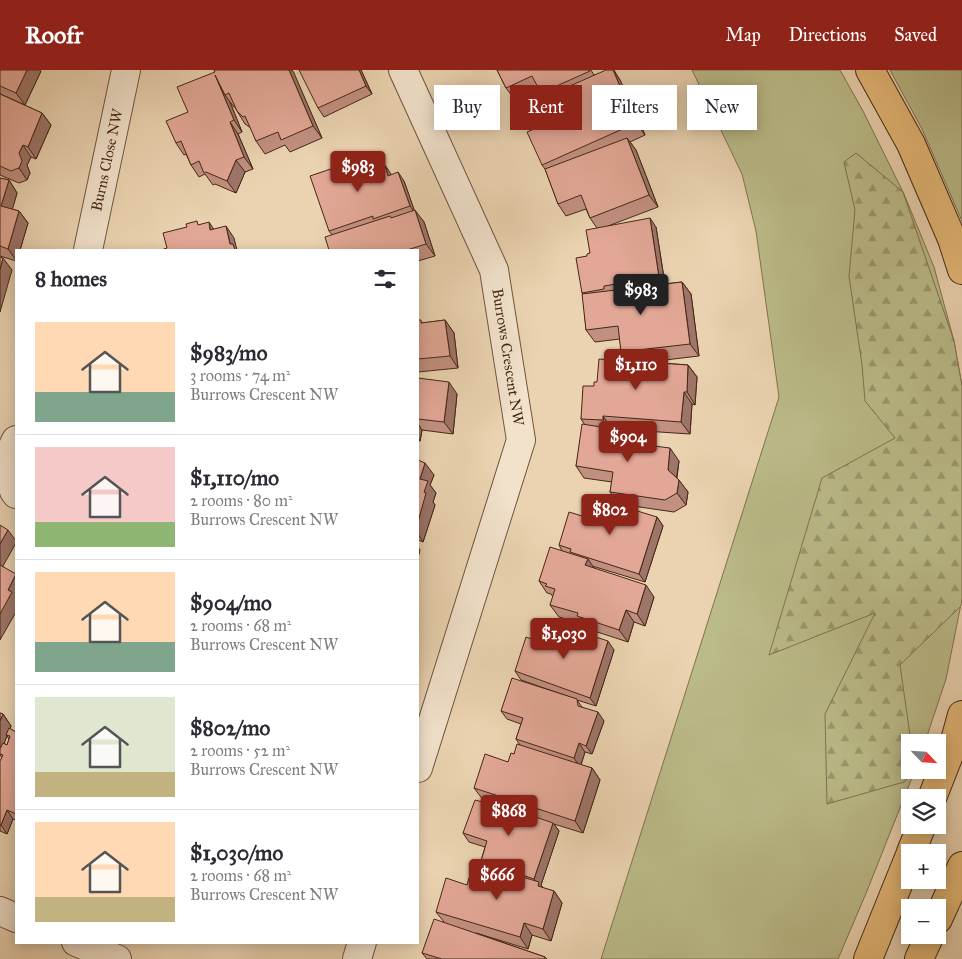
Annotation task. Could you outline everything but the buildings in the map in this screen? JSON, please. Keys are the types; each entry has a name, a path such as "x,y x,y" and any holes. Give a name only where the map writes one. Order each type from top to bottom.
{"highway":[{"path":"870,70 911,144 952,239 962,270"},
{"path":"936,789 956,737 962,715"},
{"path":"946,901 962,866"},
{"path":"868,959 901,876"},
{"path":"919,959 926,944"}],"street":[{"name":"Burns Close NW","path":"88,249 126,70"},
{"name":"Burrows Crescent NW","path":"403,70 494,270 522,440 419,765"},
{"path":"15,442 10,451 8,471 15,492"},
{"path":"0,911 15,918"},
{"path":"81,944 116,959"},
{"path":"357,959 361,944"}],"green space":[{"path":"692,70 840,70 863,111 904,194 934,267 954,341 962,386 962,599 946,679 928,734 901,734 901,779 911,779 907,789 901,789 901,805 838,959 601,959 779,397 756,231 742,174 721,130 757,130 757,85 699,85"},
{"path":"890,70 962,70 962,221 922,129"},
{"path":"856,153 903,192 954,341 962,386 962,599 961,606 900,665 910,734 901,734 901,779 907,779 904,782 827,804 825,714 875,613 769,655 822,478 895,438 865,401 862,365 849,276 855,210 844,162"}]}
